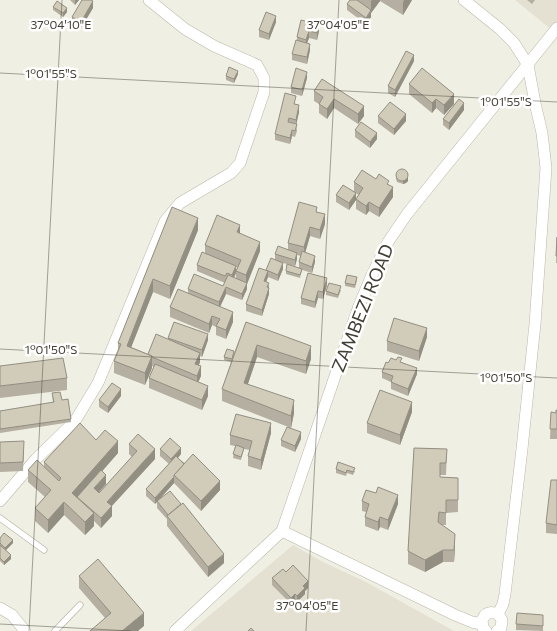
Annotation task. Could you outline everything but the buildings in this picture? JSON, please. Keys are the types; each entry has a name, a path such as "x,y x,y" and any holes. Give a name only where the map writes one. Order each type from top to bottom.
{"street":[{"path":"0,501 36,459 75,420 98,383 164,221 180,203 231,174 240,163 264,92 264,78 257,64 214,46 185,29 149,0"},
{"path":"464,0 514,43 528,65 542,133 546,168 536,324 505,594 498,614"},
{"name":"ZAMBEZI ROAD","path":"282,531 359,306 388,242 407,214 557,28"},
{"path":"175,631 282,531 484,628"},
{"path":"0,608 12,615 25,631"},
{"path":"484,628 482,620 490,612 498,614 502,620 500,630"}],"lane":[{"path":"0,518 44,550"},
{"path":"55,631 80,605"}],"shaded area":[{"path":"515,0 557,0 557,25 552,30"},
{"path":"293,545 323,562 366,582 454,631 191,631"}]}
